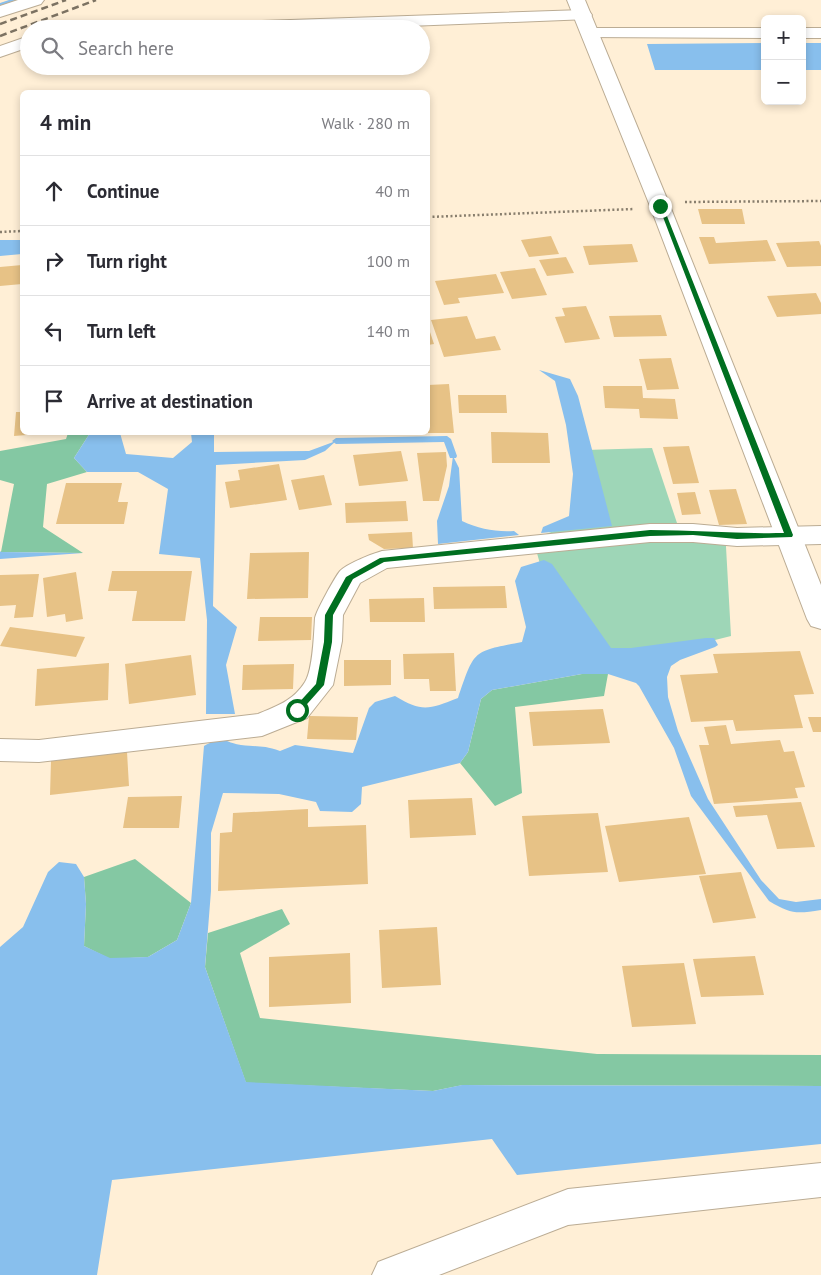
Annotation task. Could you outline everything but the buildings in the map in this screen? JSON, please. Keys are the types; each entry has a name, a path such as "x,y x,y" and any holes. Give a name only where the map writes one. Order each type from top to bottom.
{"street":[{"path":"0,12 35,0"},
{"path":"430,21 584,16 761,33"},
{"path":"584,16 821,619"},
{"path":"806,33 821,33"},
{"path":"0,52 20,44"},
{"path":"0,750 39,752 262,725 297,710 320,685 328,642 329,615 350,577 382,560 650,533 693,533 737,537 821,535"},
{"path":"391,1275 568,1207 821,1180"}],"path":[{"path":"430,217 640,209 684,202 821,201"},
{"path":"0,232 20,231"}],"green space":[{"path":"67,435 89,435 74,458 87,472 47,484 43,527 83,553 1,552 14,484 0,480 0,451 66,439"},
{"path":"652,448 678,526 725,529 731,636 639,659 564,649 533,539 593,516 585,450"},
{"path":"582,674 608,674 604,696 515,707 522,793 495,806 460,763 468,752 481,699 492,690"},
{"path":"135,859 191,903 177,940 148,957 110,959 84,946 86,904 84,877"},
{"path":"282,909 290,924 240,953 260,1018 597,1054 821,1055 821,1086 463,1085 433,1091 246,1083 205,967 208,933"}],"water":[{"path":"761,43 761,70 655,70 647,44"},
{"path":"806,43 821,43 821,70 806,70"},
{"path":"0,240 20,240 20,254 0,256"},
{"path":"539,370 570,379 578,396 612,526 541,533 543,527 569,516 573,474 566,425 555,381"},
{"path":"89,435 121,435 126,454 173,458 192,442 191,435 214,435 214,452 309,451 336,441 325,451 305,460 216,465 213,606 237,627 226,665 235,714 206,714 207,620 200,558 159,554 168,489 138,472 87,472 74,458"},
{"path":"453,456 459,468 462,521 487,529 514,531 519,535 438,544 437,521 449,486"},
{"path":"1,552 83,553 0,559"},
{"path":"544,560 552,564 611,648 631,648 714,638 718,645 715,647 680,660 671,666 667,677 668,697 678,731 708,799 761,880 779,899 796,902 821,899 821,910 794,912 769,901 691,796 674,748 636,683 608,674 582,674 492,690 481,699 468,752 460,763 362,787 361,804 352,812 320,811 316,802 279,794 223,793 211,833 211,891 205,967 246,1082 433,1091 462,1085 821,1086 821,1144 517,1175 492,1139 112,1180 97,1275 0,1275 0,947 23,927 48,872 59,862 76,864 84,877 86,904 84,946 110,958 148,957 177,940 191,903 204,746 216,740 223,740 235,744 265,747 280,751 295,745 353,753 369,708 375,702 395,696 413,705 426,708 458,698 468,670 477,656 493,648 522,642 526,627 515,581 521,567"}],"waterway":[{"path":"0,5 15,0"},
{"path":"336,441 447,439 453,456"}],"railway":[{"path":"0,24 66,0"},
{"path":"43,20 96,0"},
{"path":"0,36 20,28"}],"route":[{"path":"297,710 320,685 328,642 329,615 350,577 382,560 650,533 693,533 737,537 789,535 660,206"}]}
